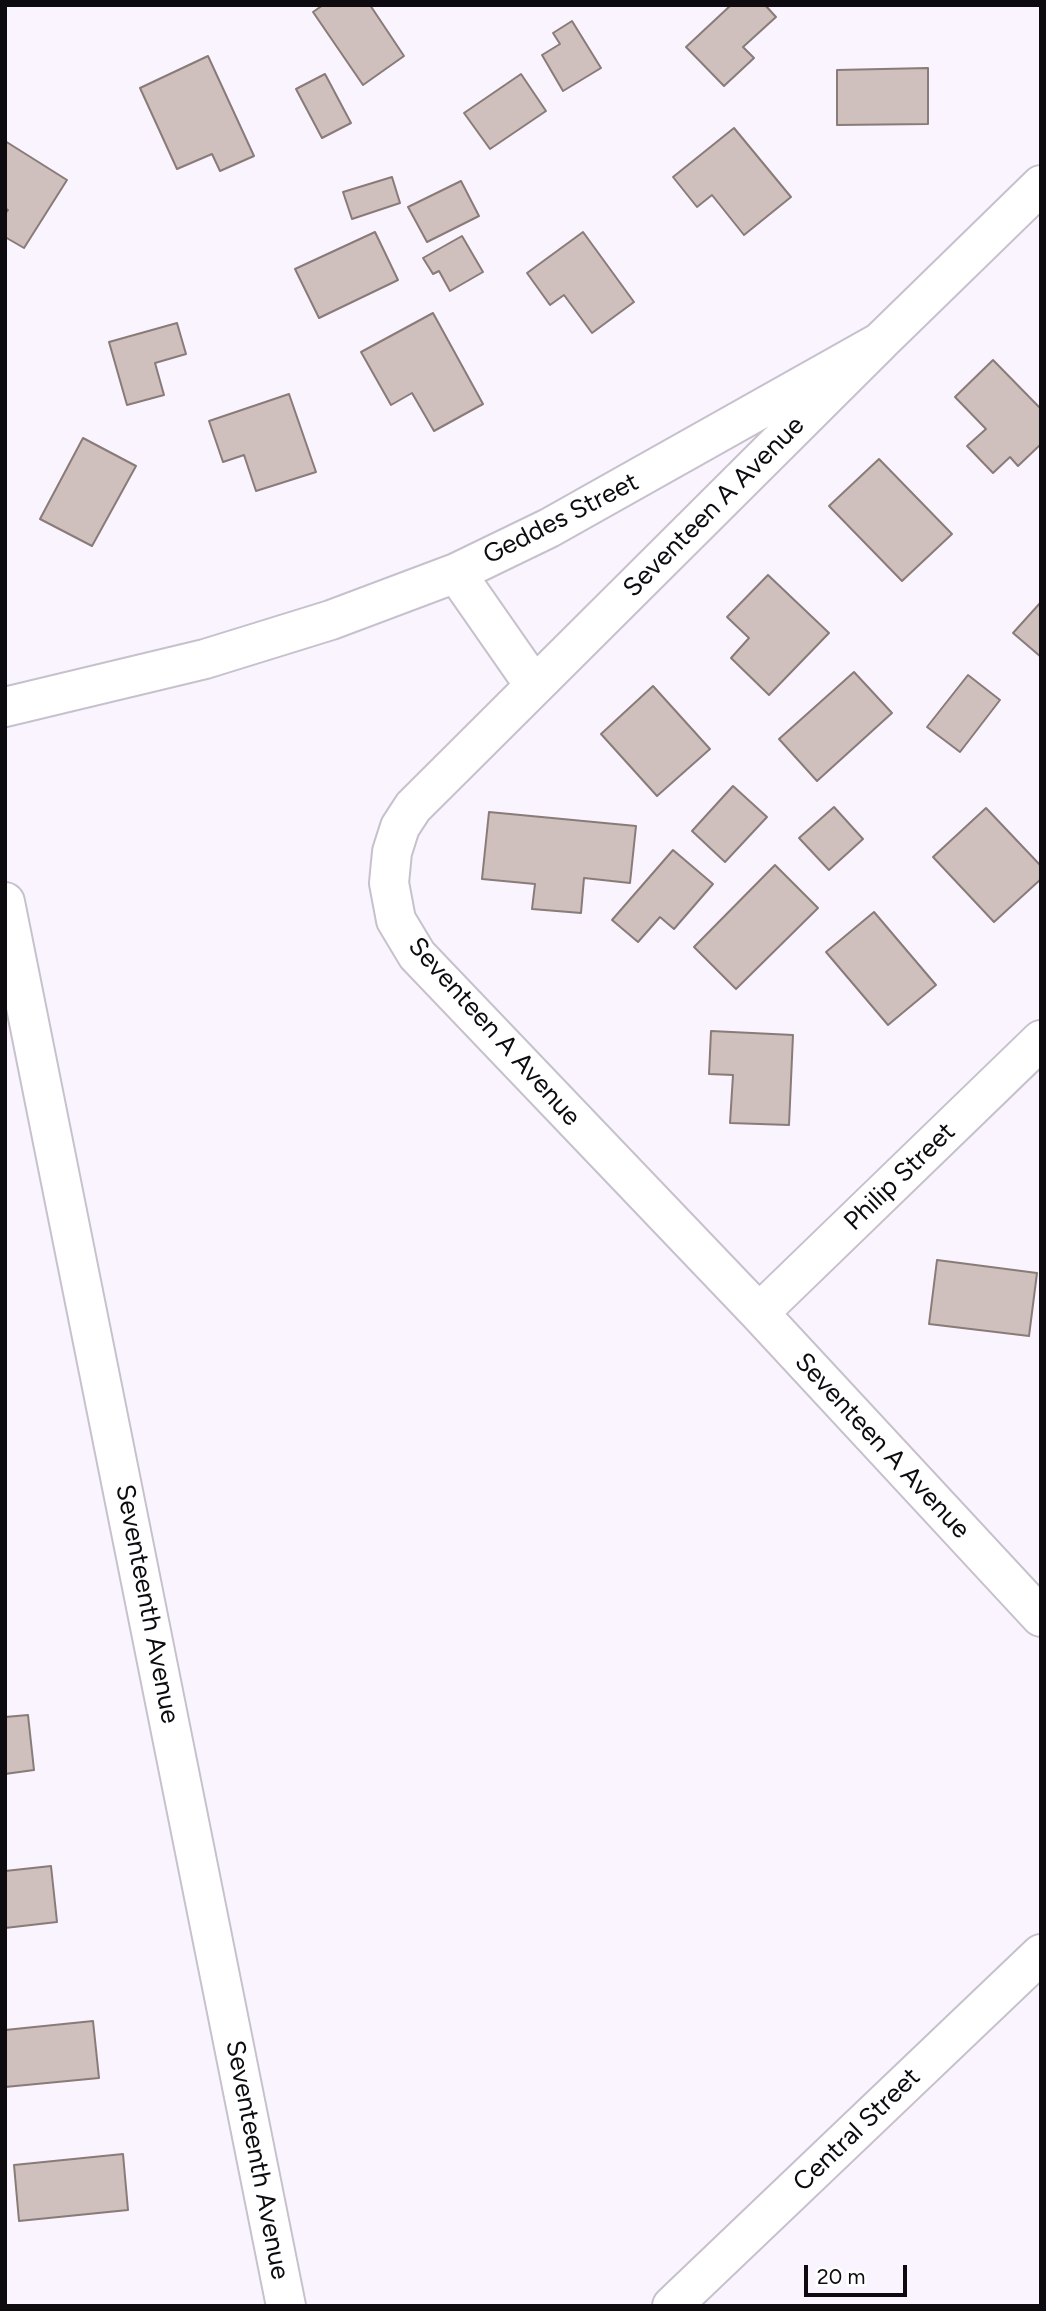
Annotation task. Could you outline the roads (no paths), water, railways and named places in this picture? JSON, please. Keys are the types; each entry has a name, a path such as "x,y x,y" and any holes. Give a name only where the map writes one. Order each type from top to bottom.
{"street":[{"name":"Geddes Street","path":"5,707 265,642 456,573 549,528 880,342 1041,186"},
{"name":"Seventeen A Avenue","path":"880,342 413,807 400,827 392,852 389,883 396,920 417,956 759,1313 1041,1617"},
{"path":"456,573 534,685"},
{"name":"Seventeenth Avenue","path":"5,902 286,2306"},
{"name":"Philip Street","path":"759,1313 1041,1040"},
{"name":"Central Street","path":"672,2306 1041,1954"}]}
